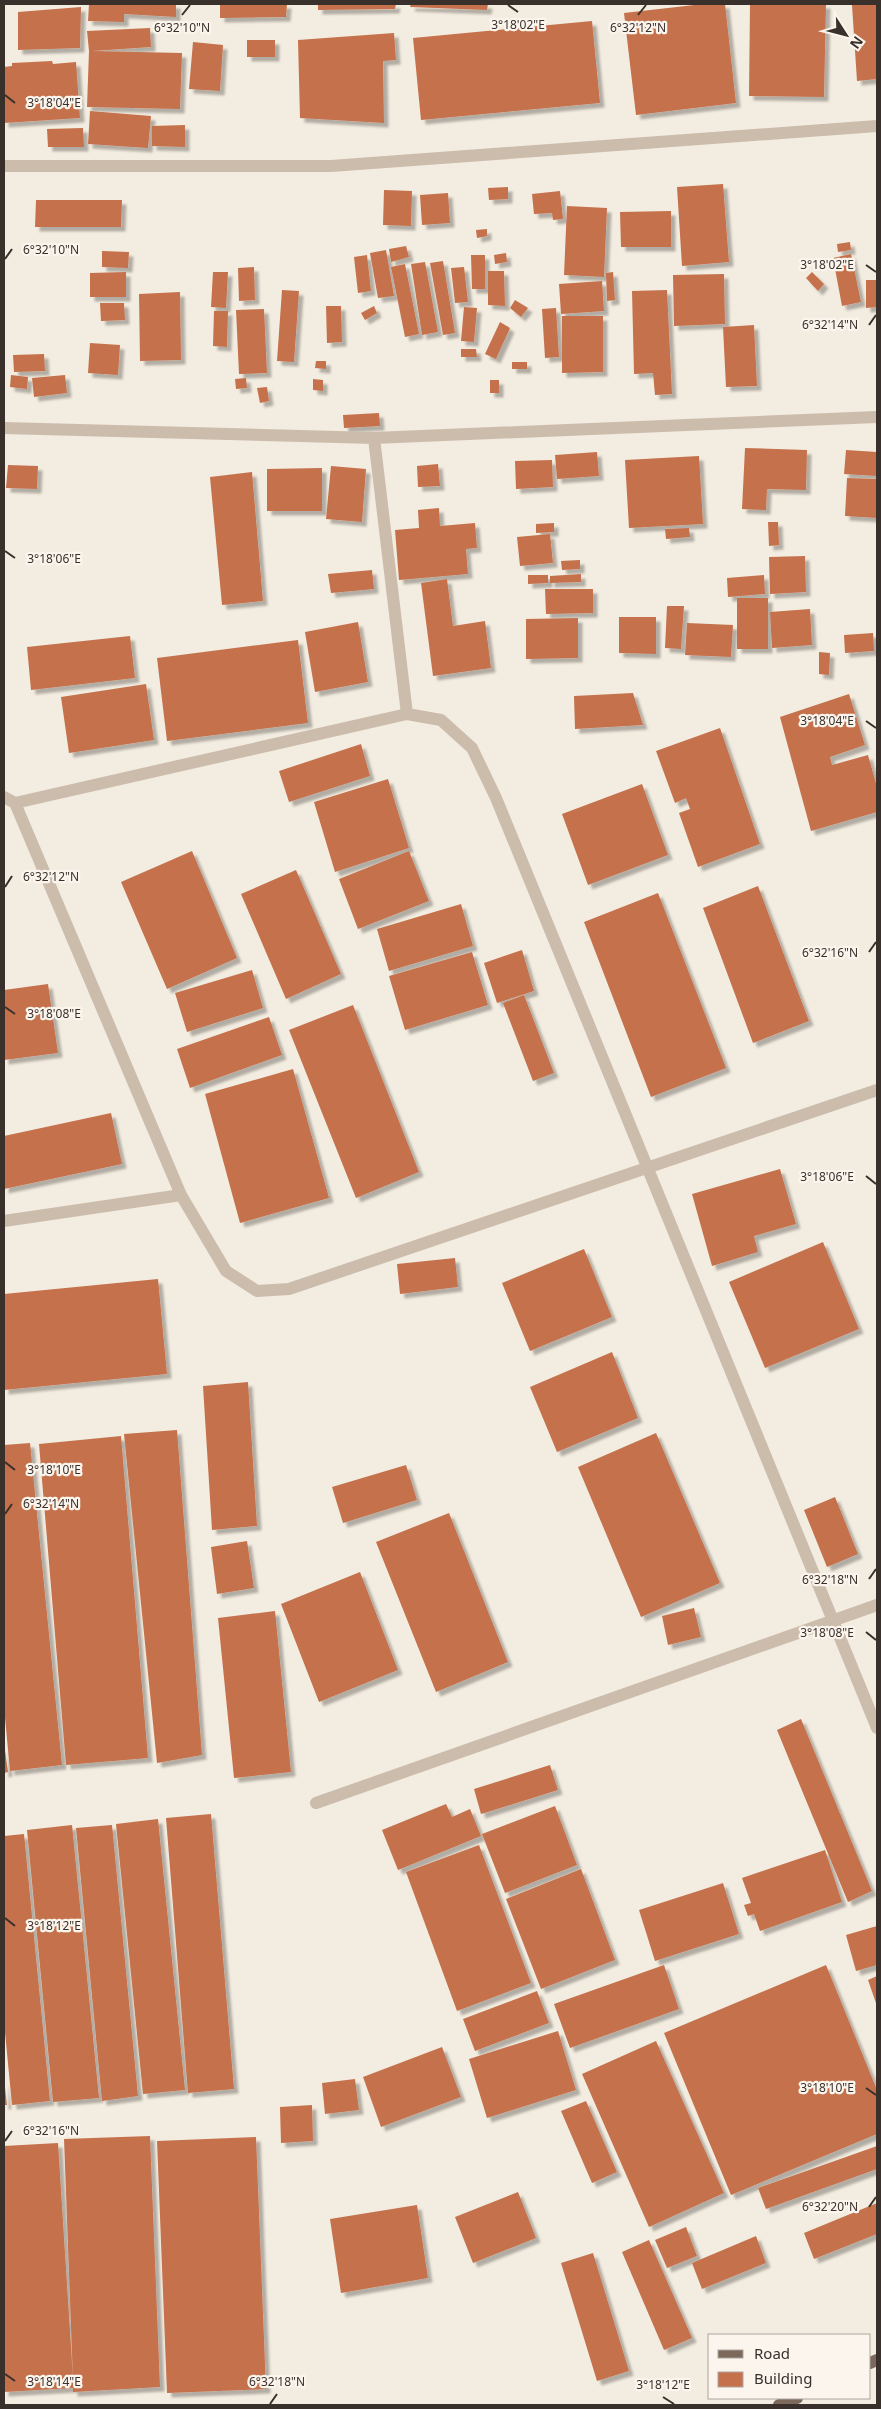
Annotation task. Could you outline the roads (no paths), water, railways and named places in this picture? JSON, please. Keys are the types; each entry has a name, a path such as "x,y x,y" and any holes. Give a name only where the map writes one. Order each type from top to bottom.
{"main road":[{"path":"779,2405 794,2399"}],"street":[{"path":"4,166 331,166 877,126"},
{"path":"4,428 374,438 877,417"},
{"path":"374,438 407,714"},
{"path":"877,1090 647,1169 289,1289 257,1291 226,1271 181,1195 10,800 407,714 441,720 472,748 496,798 647,1169 834,1619 877,1728"},
{"path":"4,1221 181,1195"},
{"path":"316,1804 877,1605"}]}
